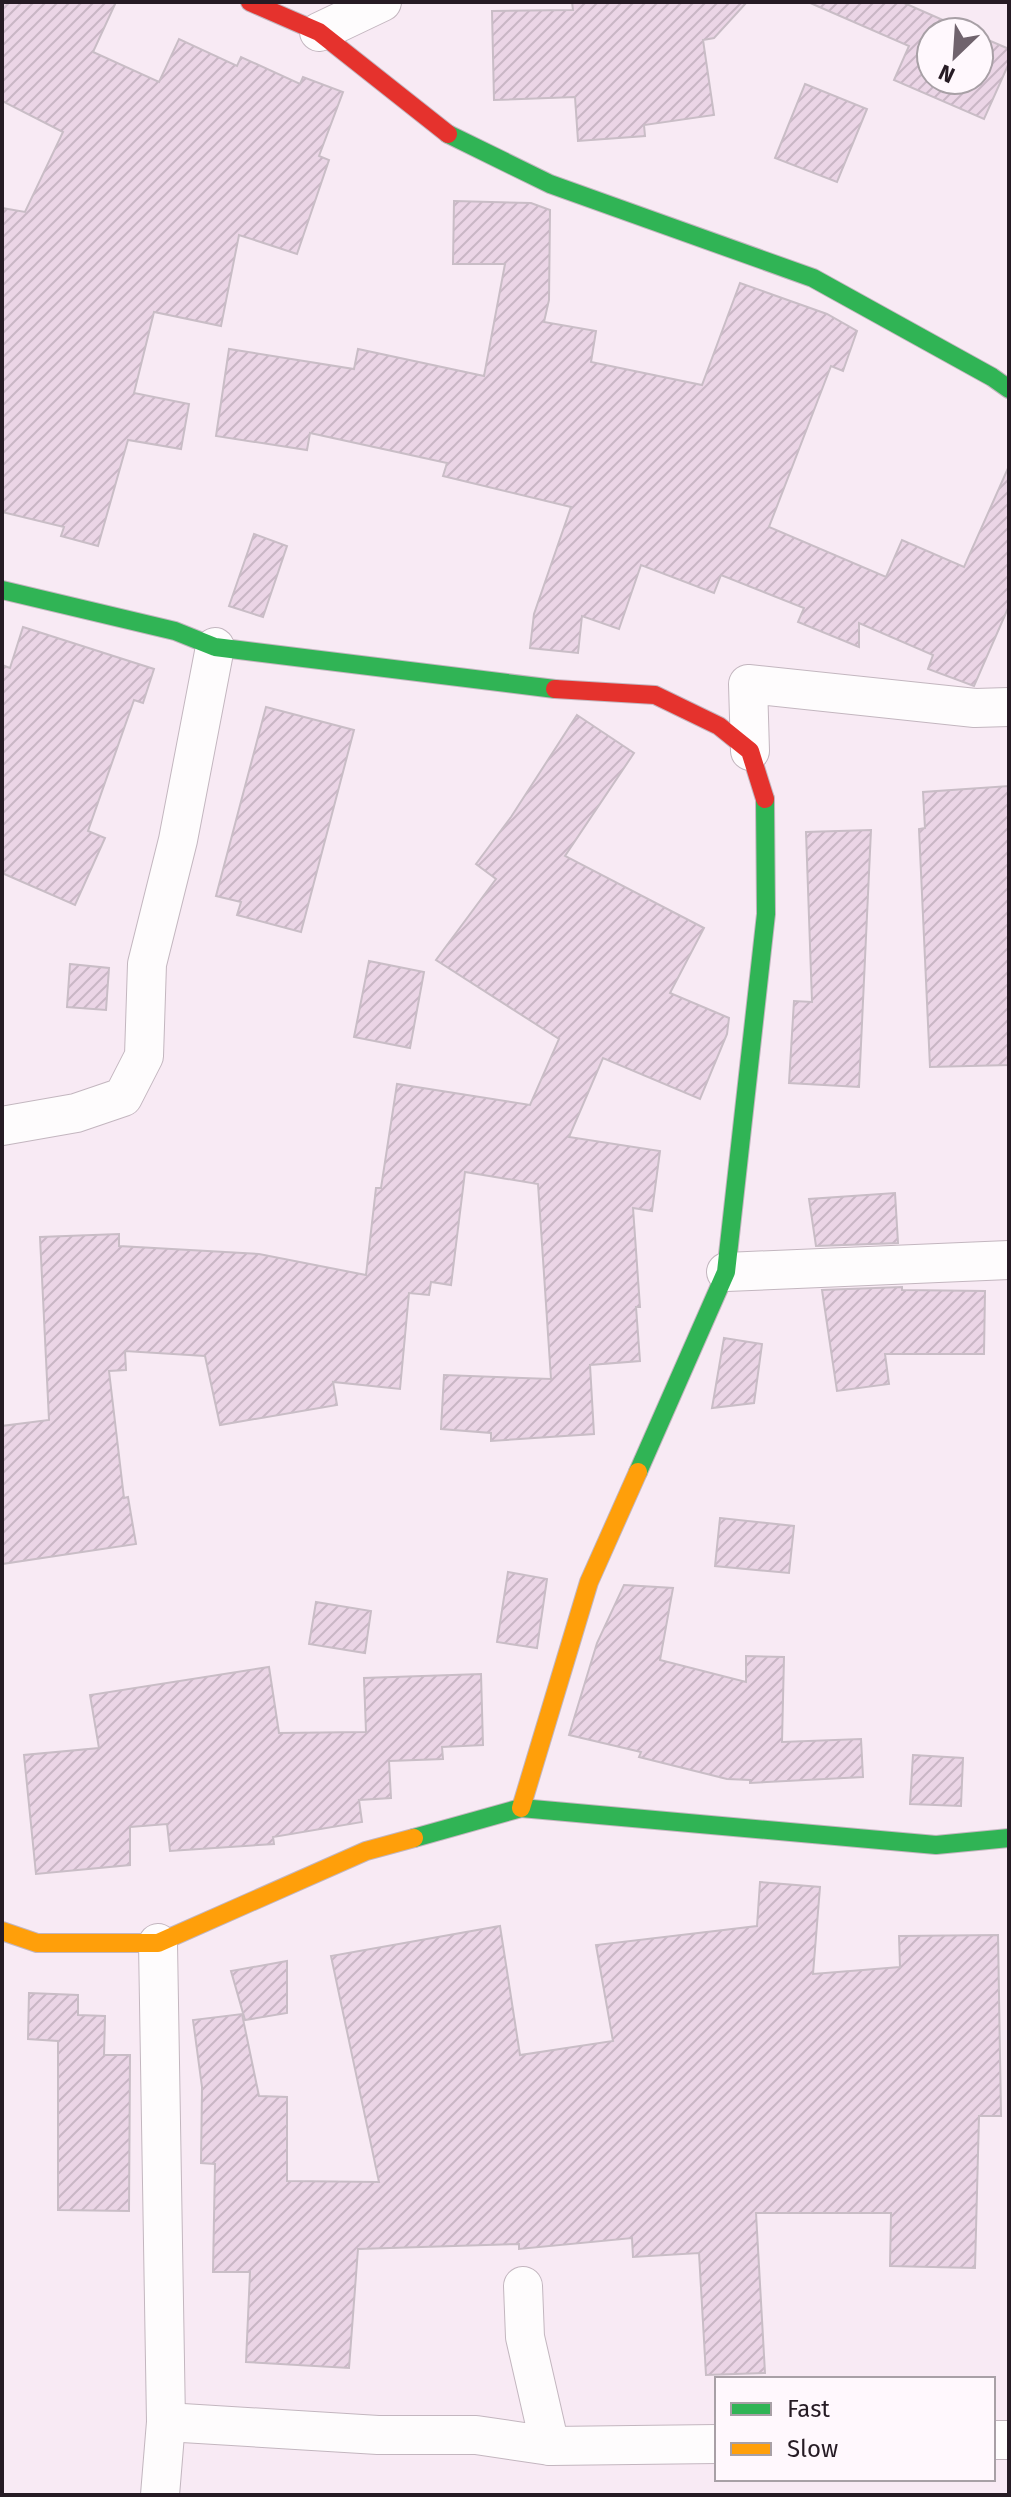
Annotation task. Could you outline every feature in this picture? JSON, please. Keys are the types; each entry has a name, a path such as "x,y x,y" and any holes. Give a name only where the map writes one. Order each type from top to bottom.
{"street":[{"path":"250,2 319,32 454,139 550,184 813,278 1009,389"},
{"path":"319,32 382,2"},
{"path":"2,590 175,631 215,647 545,688 655,695 719,726 750,751"},
{"path":"2,1126 76,1113 123,1097 144,1056 147,964 178,840 215,647"},
{"path":"521,1808 589,1582 726,1272 766,914 765,794 750,751 748,684 975,708 1009,707"},
{"path":"726,1272 1009,1260"},
{"path":"2,1931 37,1943 158,1943 366,1851 521,1808 936,1845 1009,1838"},
{"path":"158,1943 166,2422 160,2495"},
{"path":"523,2286 525,2337 550,2446"},
{"path":"166,2422 378,2435 476,2435 550,2446 715,2444"}],"building":[{"path":"2,2 116,2 93,52 159,82 179,39 237,66 241,57 300,84 303,77 343,92 319,156 329,160 297,254 239,235 221,326 154,312 134,393 189,404 181,449 128,440 98,546 61,536 64,527 2,512 2,208 25,212 63,132 2,101"},
{"path":"572,2 747,2 714,38 703,40 714,115 644,125 645,136 578,141 575,97 494,100 492,11 573,10"},
{"path":"808,2 902,2 934,16 915,16 915,89 894,80 909,46"},
{"path":"995,43 1009,49 1009,63 995,94"},
{"path":"805,84 867,109 837,182 775,158"},
{"path":"931,96 994,96 984,119"},
{"path":"454,201 531,203 550,210 549,300 544,322 596,331 591,362 702,385 740,283 827,314 857,331 843,371 831,366 769,527 886,577 902,540 964,567 1009,466 1009,606 974,686 928,669 933,655 859,623 859,647 798,622 804,608 721,575 714,593 641,565 619,629 582,616 578,653 530,648 534,614 571,507 443,476 447,463 310,433 307,450 216,436 229,349 354,369 358,349 484,376 505,264 453,264"},
{"path":"254,534 287,546 263,617 229,606"},
{"path":"23,627 154,669 143,703 134,700 88,831 105,838 75,905 2,873 2,665 10,668"},
{"path":"266,707 354,730 301,932 237,915 241,902 216,896"},
{"path":"577,715 634,753 565,856 704,928 670,993 729,1018 727,1034 700,1099 603,1058 569,1137 660,1151 652,1211 633,1208 640,1307 636,1307 640,1361 590,1365 594,1434 491,1441 491,1433 441,1429 444,1375 551,1379 538,1184 465,1172 451,1285 431,1282 429,1295 409,1293 400,1389 333,1382 337,1405 220,1425 205,1356 125,1351 126,1370 109,1371 124,1498 128,1497 136,1544 2,1564 2,1426 49,1420 40,1237 119,1234 119,1246 259,1254 366,1275 376,1188 381,1188 397,1084 530,1105 559,1039 436,960 496,879 476,864 511,817"},
{"path":"1009,786 1009,1065 930,1067 919,829 925,828 923,792"},
{"path":"871,830 859,1087 789,1083 794,1001 812,1002 806,832"},
{"path":"369,961 424,972 410,1048 354,1037"},
{"path":"70,964 109,968 106,1010 67,1007"},
{"path":"895,1193 898,1243 816,1246 809,1199"},
{"path":"902,1287 902,1290 985,1291 984,1354 885,1354 889,1384 837,1391 822,1290"},
{"path":"724,1338 762,1344 754,1403 712,1408"},
{"path":"720,1518 794,1526 789,1573 715,1566"},
{"path":"508,1572 547,1579 537,1648 497,1642"},
{"path":"624,1585 673,1588 660,1660 746,1682 746,1656 784,1657 782,1742 861,1739 863,1777 750,1783 750,1780 727,1779 639,1757 641,1752 569,1735 597,1643"},
{"path":"316,1602 371,1611 365,1653 309,1644"},
{"path":"269,1667 279,1733 366,1732 364,1678 481,1674 483,1745 442,1747 443,1759 389,1761 391,1798 359,1800 362,1822 273,1837 274,1844 170,1851 167,1824 130,1827 130,1865 36,1874 24,1755 99,1748 90,1695"},
{"path":"913,1755 963,1758 961,1806 910,1804"},
{"path":"760,1882 820,1887 813,1974 900,1967 899,1936 998,1935 1001,2116 979,2116 975,2268 890,2266 891,2213 756,2213 765,2373 706,2375 699,2253 633,2257 632,2238 519,2249 519,2244 358,2249 349,2368 246,2362 250,2272 213,2272 215,2164 201,2163 202,2087 193,2020 242,2014 259,2096 287,2097 287,2181 379,2182 331,1956 500,1926 520,2055 613,2041 596,1945 757,1926"},
{"path":"287,1961 287,2013 245,2020 231,1971"},
{"path":"29,1993 78,1995 78,2015 105,2016 104,2055 130,2055 129,2211 58,2210 58,2041 28,2039"}],"traffic: fast":[{"path":"448,134 550,184 813,278 1009,389"},
{"path":"2,590 175,631 215,647 555,689"},
{"path":"638,1472 726,1272 766,914 765,799"},
{"path":"414,1838 521,1808 936,1845 1009,1838"}],"traffic: slow":[{"path":"521,1808 589,1582 638,1472"},
{"path":"2,1931 37,1943 158,1943 366,1851 414,1838"}],"traffic: jam":[{"path":"250,2 319,32 448,134"},
{"path":"555,689 655,695 719,726 750,751 765,799"}]}
